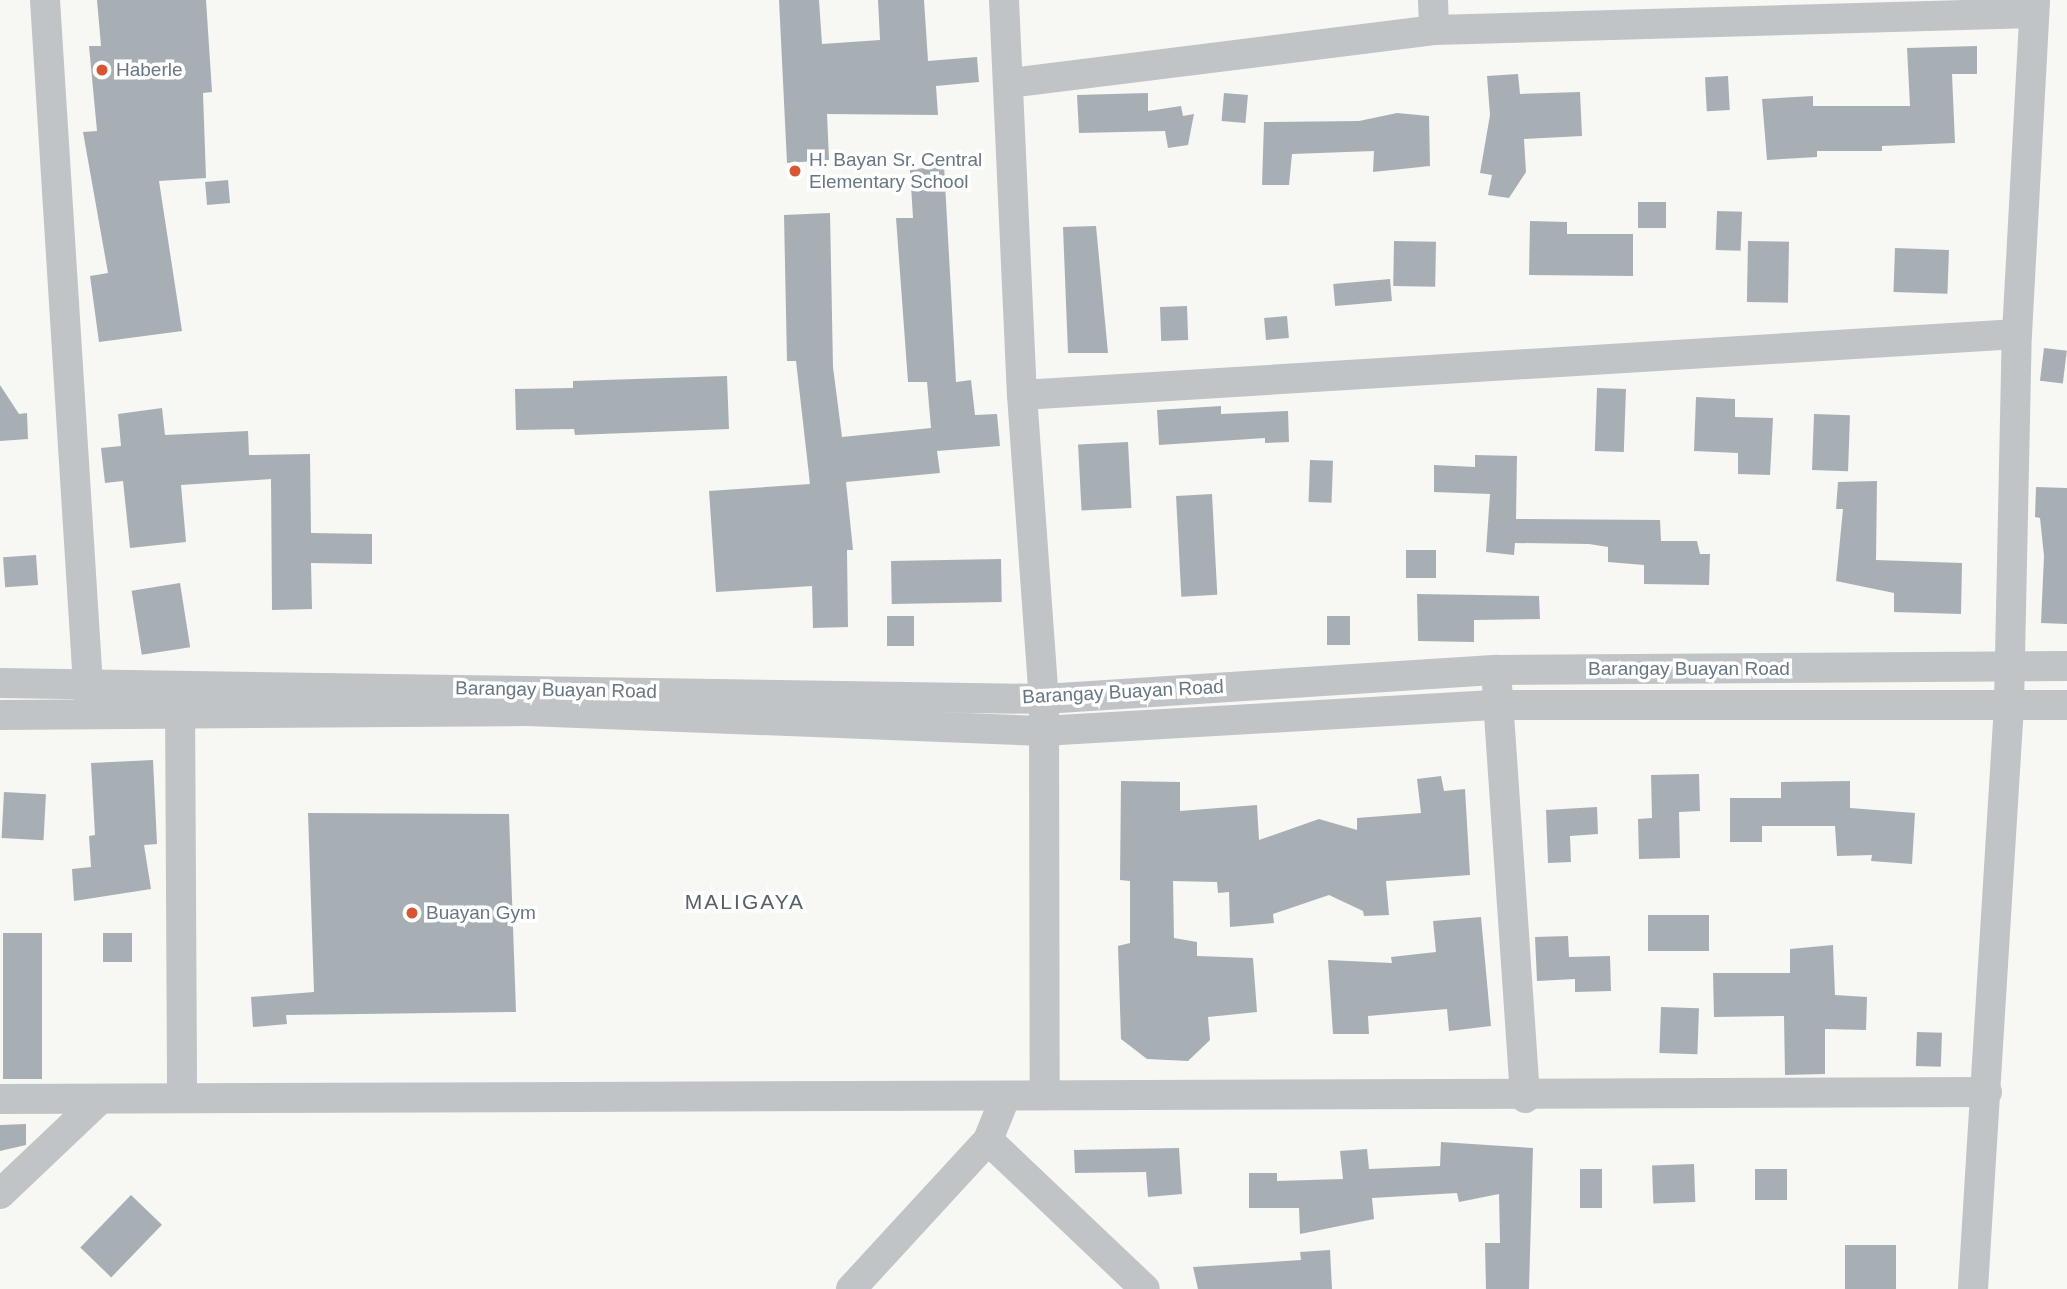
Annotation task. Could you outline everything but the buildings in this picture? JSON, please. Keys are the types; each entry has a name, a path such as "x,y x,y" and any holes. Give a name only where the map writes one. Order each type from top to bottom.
{"street":[{"path":"45,0 90,716"},
{"path":"1004,0 1010,83 1022,395 1044,699 1045,1094"},
{"path":"1433,0 1434,30"},
{"path":"1010,83 1434,30 2034,7 2017,334 2009,705 1973,1289"},
{"path":"1022,395 2017,334"},
{"name":"Barangay Buayan Road","path":"0,683 1044,699 1497,670 2067,666"},
{"path":"1497,670 1497,705 1525,1098"},
{"path":"179,684 182,1098"},
{"path":"1228,687 1232,721"},
{"path":"0,715 527,710 1042,731 1497,705 2067,705"},
{"path":"0,1099 1005,1098 1045,1094 1525,1098 1987,1093"},
{"path":"851,1289 988,1140 1005,1098"},
{"path":"3,1188 100,1099"},
{"path":"988,1140 1145,1289"}],"place":[{"name":"Haberle","path":"102,70"},
{"name":"H. Bayan Sr. Central Elementary School","path":"795,171"},
{"name":"Buayan Gym","path":"412,913"}],"district":[{"name":"MALIGAYA","path":"745,902"}]}
